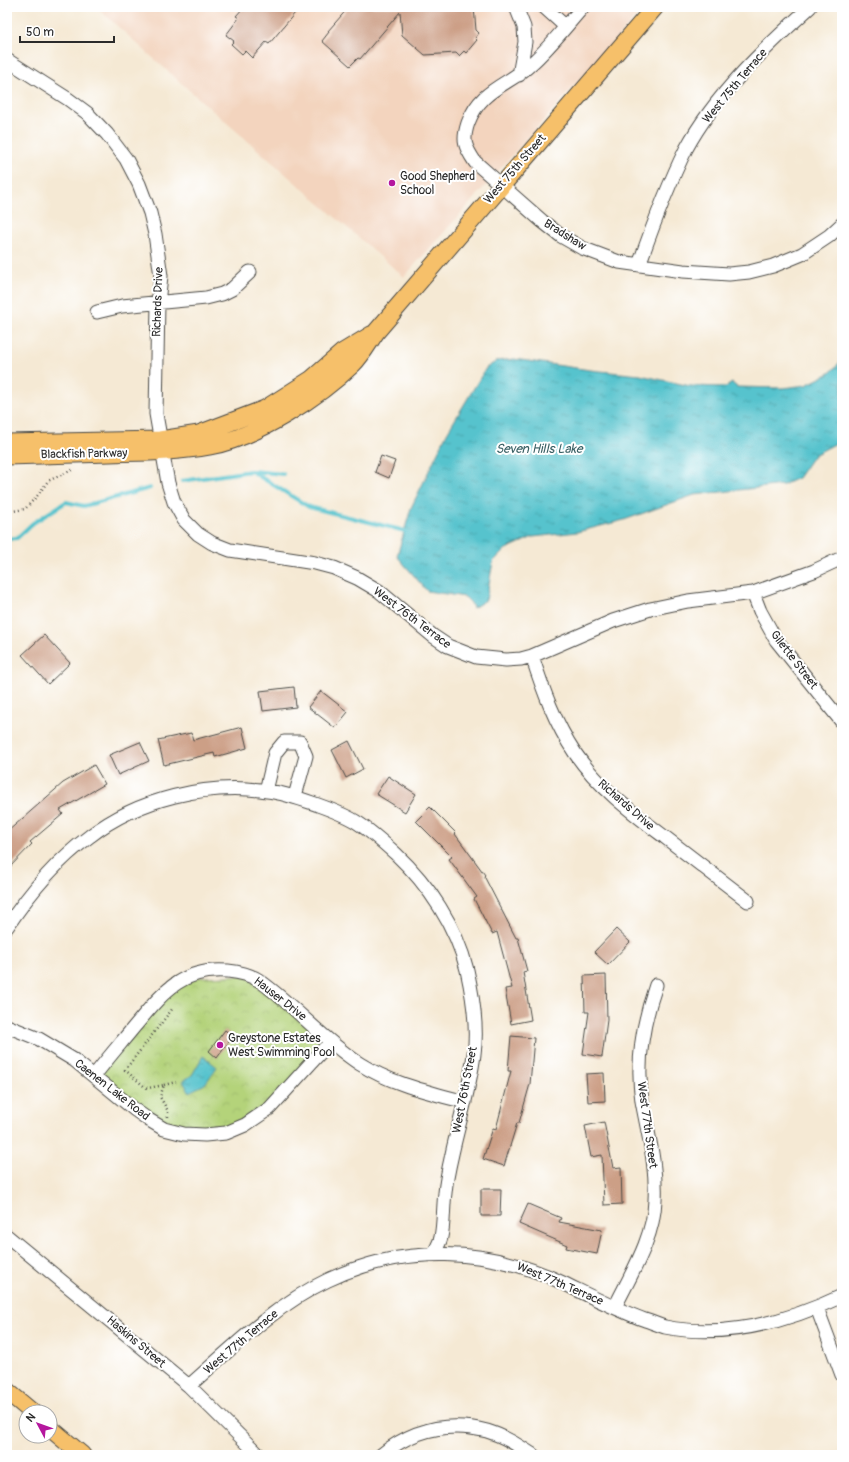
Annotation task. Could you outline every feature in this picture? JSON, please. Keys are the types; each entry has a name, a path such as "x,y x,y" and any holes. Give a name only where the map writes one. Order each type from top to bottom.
{"main road":[{"name":"West 75th Street","path":"161,446 211,445 252,431 290,412 329,384 354,363 376,332 655,7"},
{"name":"Blackfish Parkway","path":"7,443 161,446"},
{"name":"Blackfish Parkway","path":"7,456 161,446"},
{"path":"7,1391 22,1404"},
{"path":"58,1435 82,1455"}],"street":[{"path":"516,7 524,27 525,42 520,75"},
{"path":"544,7 566,26"},
{"name":"Bradshaw","path":"583,7 533,63 520,75 497,87 482,99 472,113 466,129 464,142 468,151 476,162 561,236 582,248 607,258 619,262 639,265"},
{"name":"West 75th Terrace","path":"639,265 666,192 687,148 706,118 743,73 810,7"},
{"name":"Richards Drive","path":"7,60 87,113 107,134 126,159 150,213 155,234 161,276 158,303 156,414 161,446"},
{"path":"639,265 683,271 729,274 749,272 773,266 802,254 830,236 842,224"},
{"path":"97,312 122,306 158,303 222,294 232,289 250,272"},
{"name":"West 76th Terrace","path":"161,446 166,476 174,502 184,520 198,534 212,543 230,550 315,563 357,578 379,591 433,636 448,646 476,657 506,660 521,659 532,656 613,621 688,601 753,593 814,571 842,558"},
{"name":"Gilette Street","path":"753,593 760,611 776,640 842,722"},
{"name":"Richards Drive","path":"532,656 554,716 576,753 597,780 622,805 748,901"},
{"path":"7,927 43,879 64,858 91,835 114,820 145,806 163,800 216,789 266,791 295,796 306,756 300,742 284,742 275,753 266,791"},
{"name":"West 76th Street","path":"295,796 335,811 358,823 379,838 413,870 440,906 455,937 466,969 475,1018 474,1053 465,1102 445,1191 441,1237 434,1254"},
{"name":"Hauser Drive","path":"94,1076 165,992 185,978 204,972 220,970 247,975 258,980 290,1005 330,1042 378,1075 403,1085 465,1102"},
{"name":"West 77th Street","path":"615,1308 642,1250 651,1226 655,1201 654,1160 642,1101 640,1052 645,1022 656,984"},
{"name":"Caenen Lake Road","path":"7,1026 39,1039 74,1060 134,1110 149,1120 164,1128 184,1134 205,1136 226,1133 245,1125 270,1108 330,1042"},
{"name":"Haskins Street","path":"7,1236 189,1386 259,1455"},
{"name":"West 77th Terrace","path":"189,1386 249,1333 292,1300 328,1280 361,1267 398,1258 434,1254 457,1254 484,1257 513,1264 562,1282 625,1313 664,1326 692,1331 721,1331 754,1327 817,1308 842,1296"},
{"path":"817,1308 842,1375"},
{"path":"381,1455 393,1445 409,1436 435,1429 466,1427 488,1432 509,1440 533,1455"}],"path":[{"path":"7,512 25,509 48,481 75,469"},
{"path":"173,1008 125,1070 148,1088 176,1082"},
{"path":"164,1085 160,1097 168,1111 168,1120"}],"shaded area":[{"name":"Good Shepherd School","path":"96,7 645,7 404,277"}],"green space":[{"path":"247,975 330,1042 270,1108 226,1133 164,1129 94,1076 185,978"}],"water":[{"name":"Seven Hills Lake","path":"514,359 590,370 640,375 690,386 726,387 732,383 737,387 783,388 806,385 830,373 842,360 842,440 814,455 798,478 783,485 694,495 624,520 577,532 533,537 506,549 493,562 486,600 473,608 471,603 465,597 427,591 397,556 411,508 447,433 486,368 497,361"},
{"path":"203,1056 217,1067 205,1084 189,1092 183,1081 192,1075"}],"building":[{"path":"244,7 300,7 269,44 266,42 252,58 245,51 242,54 231,44 234,41 226,35 239,18 236,16"},
{"path":"349,7 474,7 476,30 479,33 475,38 477,40 466,53 464,51 459,56 456,53 425,55 402,35 400,12 360,59 358,58 350,66 322,41 329,32 328,31"},
{"path":"381,456 395,461 389,478 375,472"},
{"path":"44,635 70,663 48,684 22,655"},
{"path":"294,687 296,707 263,711 260,691"},
{"path":"321,691 348,712 335,728 308,707"},
{"path":"242,727 247,748 215,757 214,753 164,765 158,740 191,733 193,740"},
{"path":"349,741 363,769 346,778 332,750"},
{"path":"140,742 149,761 118,775 109,755"},
{"path":"94,765 105,784 60,810 63,814 30,842 32,844 7,870 7,832 63,783"},
{"path":"388,776 416,794 405,812 376,794"},
{"path":"430,807 456,833 455,834 485,875 484,876 516,938 518,938 527,971 523,972 531,1020 511,1024 505,989 512,988 497,932 492,934 474,899 477,897 449,859 452,857 416,821"},
{"path":"616,929 630,942 608,965 594,952"},
{"path":"606,975 607,1020 602,1057 583,1054 589,1012 585,1012 584,976"},
{"name":"Greystone Estates West Swimming Pool","path":"225,1030 233,1036 217,1058 209,1051"},
{"path":"511,1036 534,1038 530,1084 519,1123 517,1123 504,1166 483,1159 493,1128 496,1129 511,1071 508,1071"},
{"path":"604,1073 605,1101 588,1102 586,1074"},
{"path":"604,1122 613,1168 621,1167 622,1204 604,1205 602,1155 591,1157 585,1126"},
{"path":"481,1189 501,1189 500,1216 481,1216"},
{"path":"528,1204 561,1218 559,1222 602,1230 597,1254 566,1248 567,1245 519,1224"}],"waterway":[{"path":"182,481 251,471 309,507 405,531"},
{"path":"252,471 283,474"},
{"path":"7,539 17,538 33,523 66,502 84,506 150,488"}],"place":[{"name":"Good Shepherd School","path":"392,183"},
{"name":"Greystone Estates West Swimming Pool","path":"220,1045"}]}
